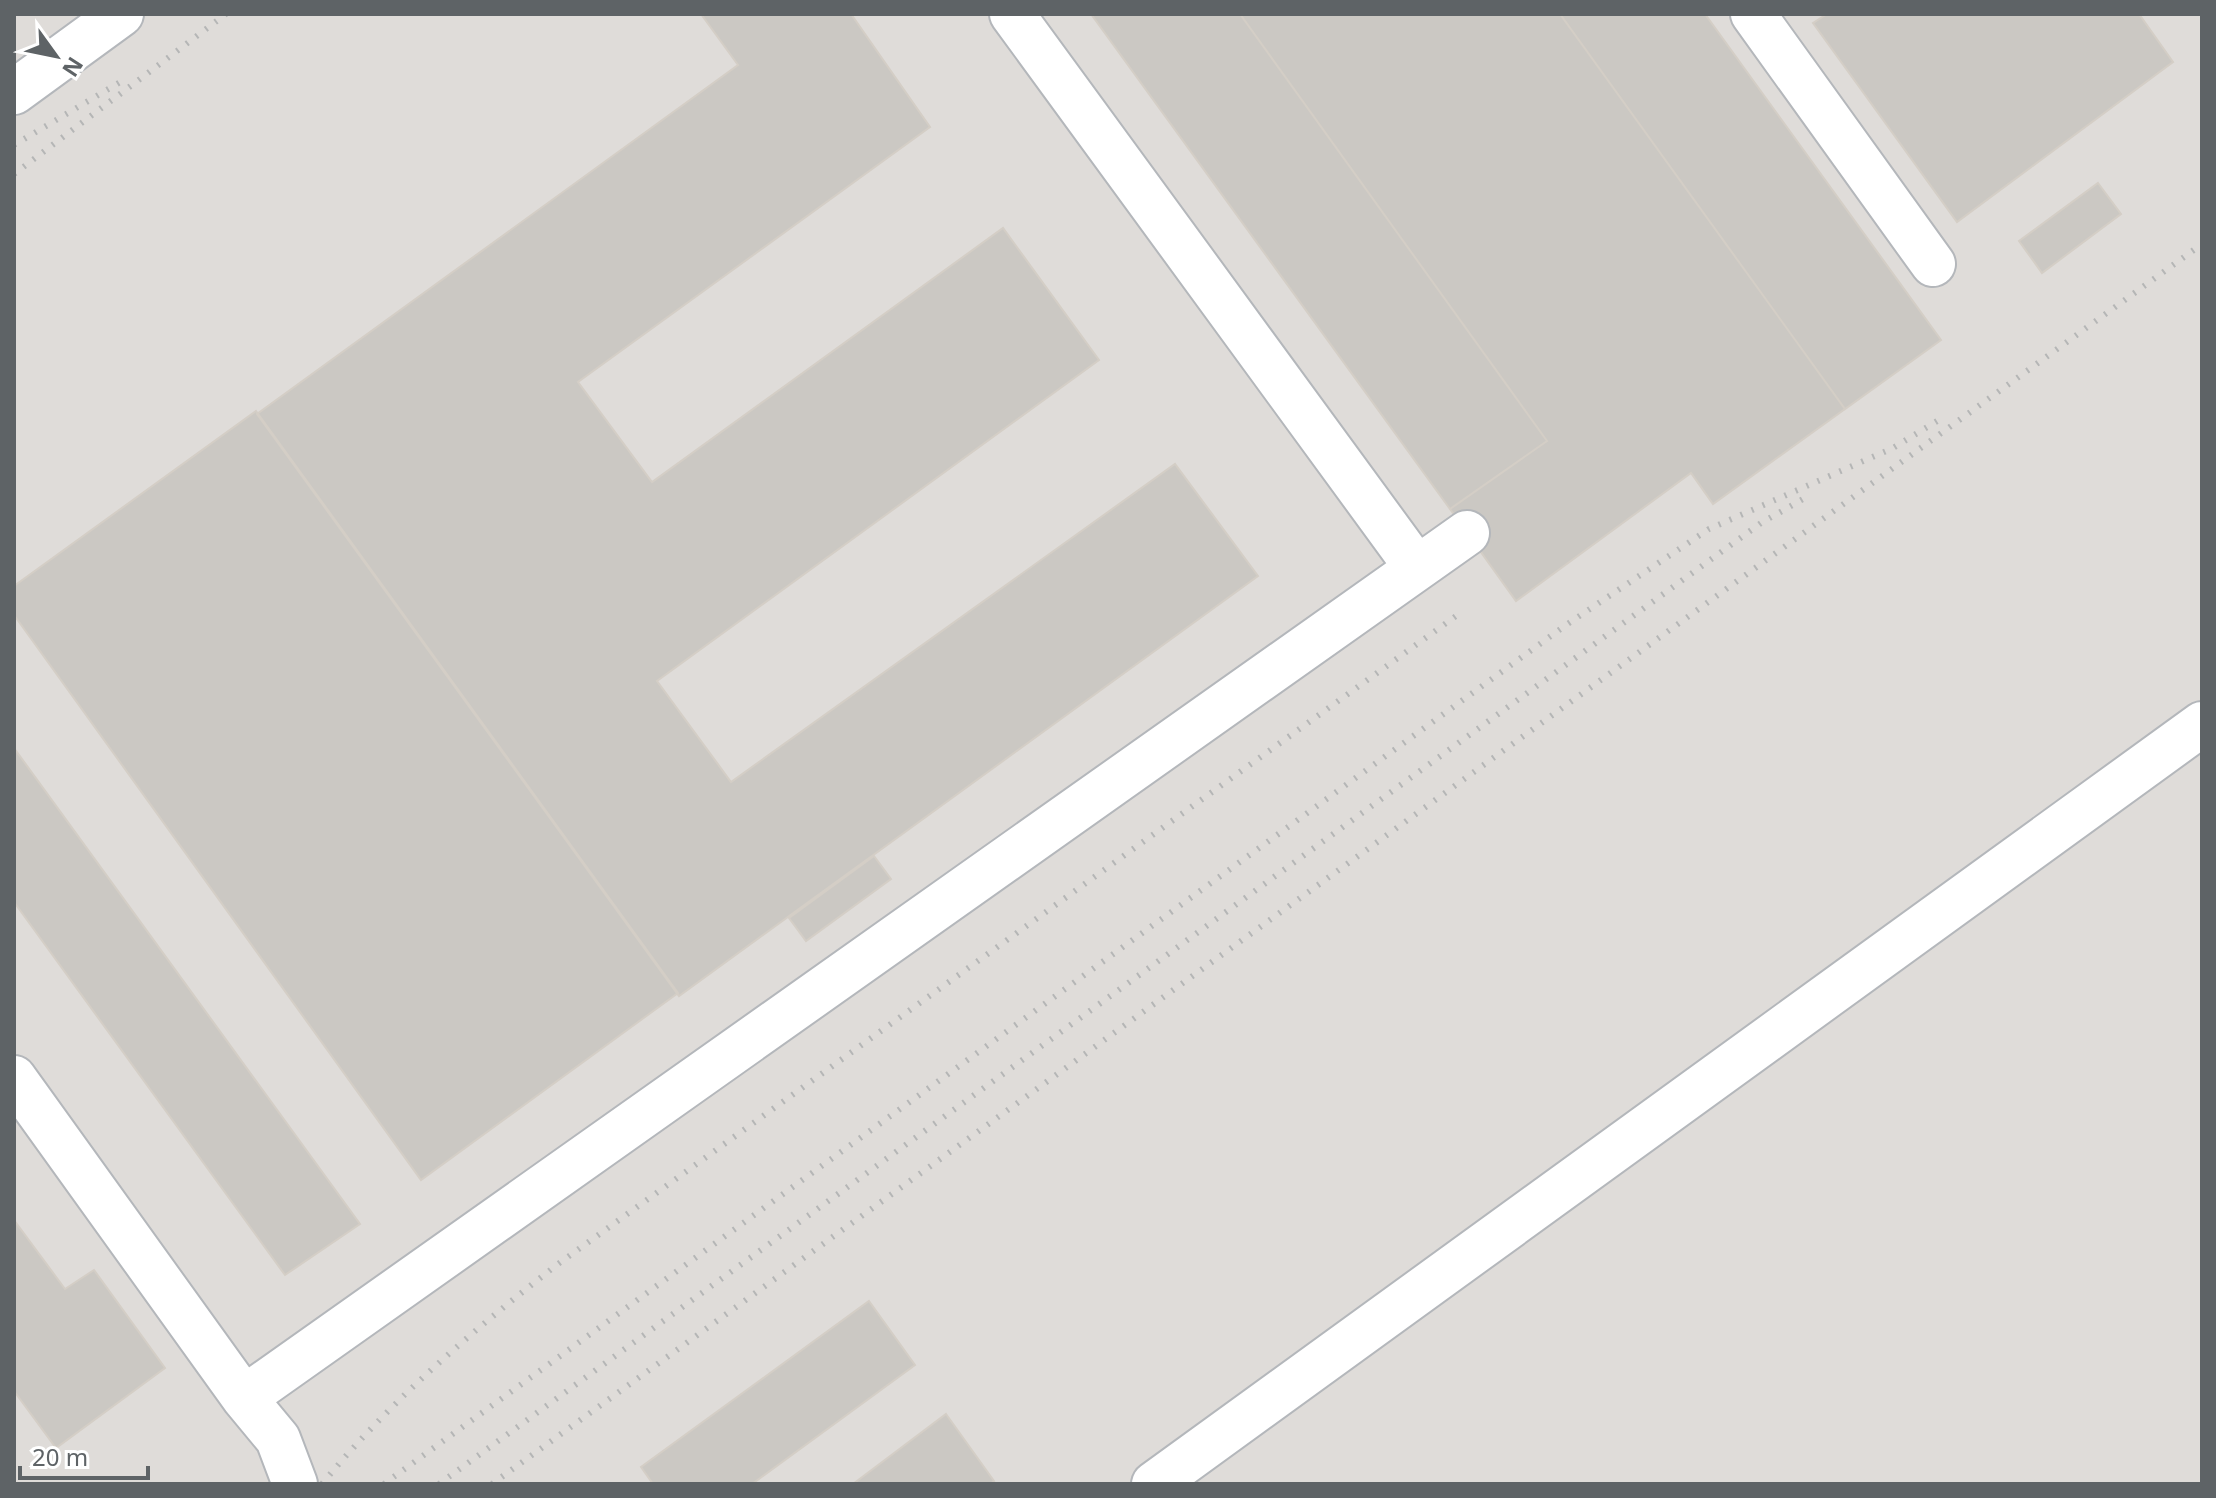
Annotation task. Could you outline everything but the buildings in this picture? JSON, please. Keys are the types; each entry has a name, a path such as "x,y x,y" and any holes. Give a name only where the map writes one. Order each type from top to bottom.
{"lane":[{"path":"14,92 121,14"},
{"path":"1012,14 1417,568"},
{"path":"1753,14 1933,264"},
{"path":"244,1398 1467,533"},
{"path":"1154,1484 2202,724"},
{"path":"14,1078 244,1398 278,1439 292,1480"}],"shaded area":[{"path":"14,14 2202,14 2202,1484 14,1484"}],"railway":[{"path":"14,174 226,14"},
{"path":"14,145 127,78"},
{"path":"492,1484 2202,244"},
{"path":"384,1484 1566,625 1709,529 1893,448 1942,418"},
{"path":"439,1484 1761,523 1810,495"},
{"path":"322,1484 404,1395 558,1264 1456,616"}]}
